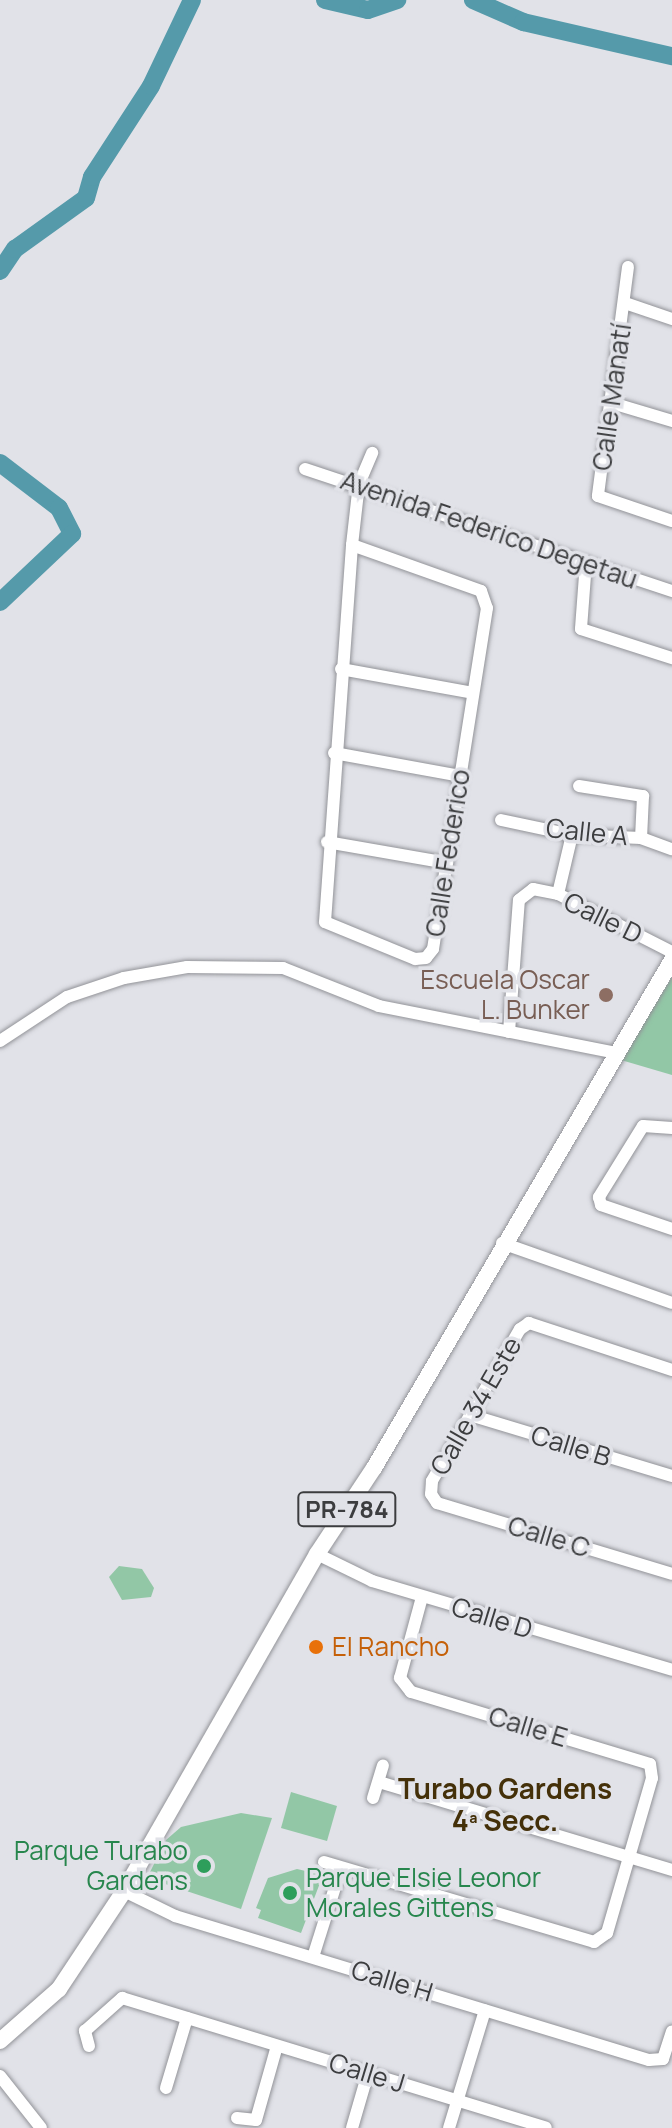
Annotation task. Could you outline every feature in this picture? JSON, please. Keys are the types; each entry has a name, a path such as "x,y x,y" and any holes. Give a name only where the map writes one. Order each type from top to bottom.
{"main road":[{"name":"PR-784","path":"0,2041 59,1989 124,1891 317,1554 374,1468 502,1243 672,960"}],"street":[{"name":"Calle Manatí","path":"628,267 598,496 672,521"},
{"path":"625,303 672,319"},
{"path":"612,403 672,421"},
{"name":"Calle Federico","path":"352,545 481,591 487,608 433,949 426,958 415,959 325,922 327,842 352,545 359,484 372,453"},
{"name":"Avenida Federico Degetau","path":"305,469 359,484 672,591"},
{"path":"586,562 581,629 672,658"},
{"path":"341,669 473,693"},
{"path":"334,753 460,776"},
{"path":"579,786 643,796 641,838"},
{"name":"Calle A","path":"501,820 572,835 641,838 672,849"},
{"path":"558,894 572,835"},
{"path":"327,842 447,863"},
{"name":"Calle D","path":"509,1032 519,900 533,889 558,894 672,952"},
{"path":"0,1041 67,997 124,978 187,967 283,968 379,1006 616,1053"},
{"path":"672,1128 643,1126 599,1197 601,1205 672,1229"},
{"path":"502,1243 672,1303"},
{"name":"Calle 34 Este","path":"431,1494 432,1481 520,1329 529,1323 672,1370"},
{"name":"Calle B","path":"470,1415 672,1476"},
{"name":"Calle C","path":"431,1494 437,1503 672,1574"},
{"name":"Calle D","path":"317,1554 372,1581 672,1670"},
{"name":"Calle E","path":"422,1597 400,1678 411,1692 650,1764 652,1778 630,1858"},
{"path":"373,1798 383,1766"},
{"path":"379,1782 672,1870"},
{"path":"324,1862 594,1942 607,1933 630,1858"},
{"path":"313,1957 341,1868"},
{"name":"Calle H","path":"124,1891 175,1916 649,2060 663,2059 672,2031"},
{"name":"Calle J","path":"89,2046 85,2031 122,1998 546,2128"},
{"path":"449,2128 485,2010"},
{"path":"166,2088 187,2018"},
{"path":"237,2118 256,2120 277,2046"},
{"path":"352,2128 368,2073"},
{"path":"0,2076 41,2128"}],"green space":[{"path":"672,977 672,1075 621,1060"},
{"path":"119,1566 142,1569 154,1588 151,1597 122,1600 109,1577"},
{"path":"291,1792 337,1806 327,1841 281,1828"},
{"name":"Parque Turabo Gardens","path":"241,1813 272,1818 241,1909 147,1878 166,1840 181,1827"},
{"name":"Parque Elsie Leonor Morales Gittens","path":"297,1869 323,1875 301,1933 258,1918 261,1910 256,1908 268,1878"}],"waterway":[{"path":"0,271 15,249 86,198 92,177 151,86 192,0"},
{"path":"325,0 368,10 397,0"},
{"path":"473,0 523,22 672,56"},
{"path":"0,463 59,508 72,534 0,602"}],"place":[{"name":"Escuela Oscar L. Bunker","path":"606,995"},
{"name":"El Rancho","path":"316,1647"},
{"name":"Parque Turabo Gardens","path":"204,1866"},
{"name":"Parque Elsie Leonor Morales Gittens","path":"290,1893"}],"district":[{"name":"Turabo Gardens 4ª Secc.","path":"505,1804"}]}
